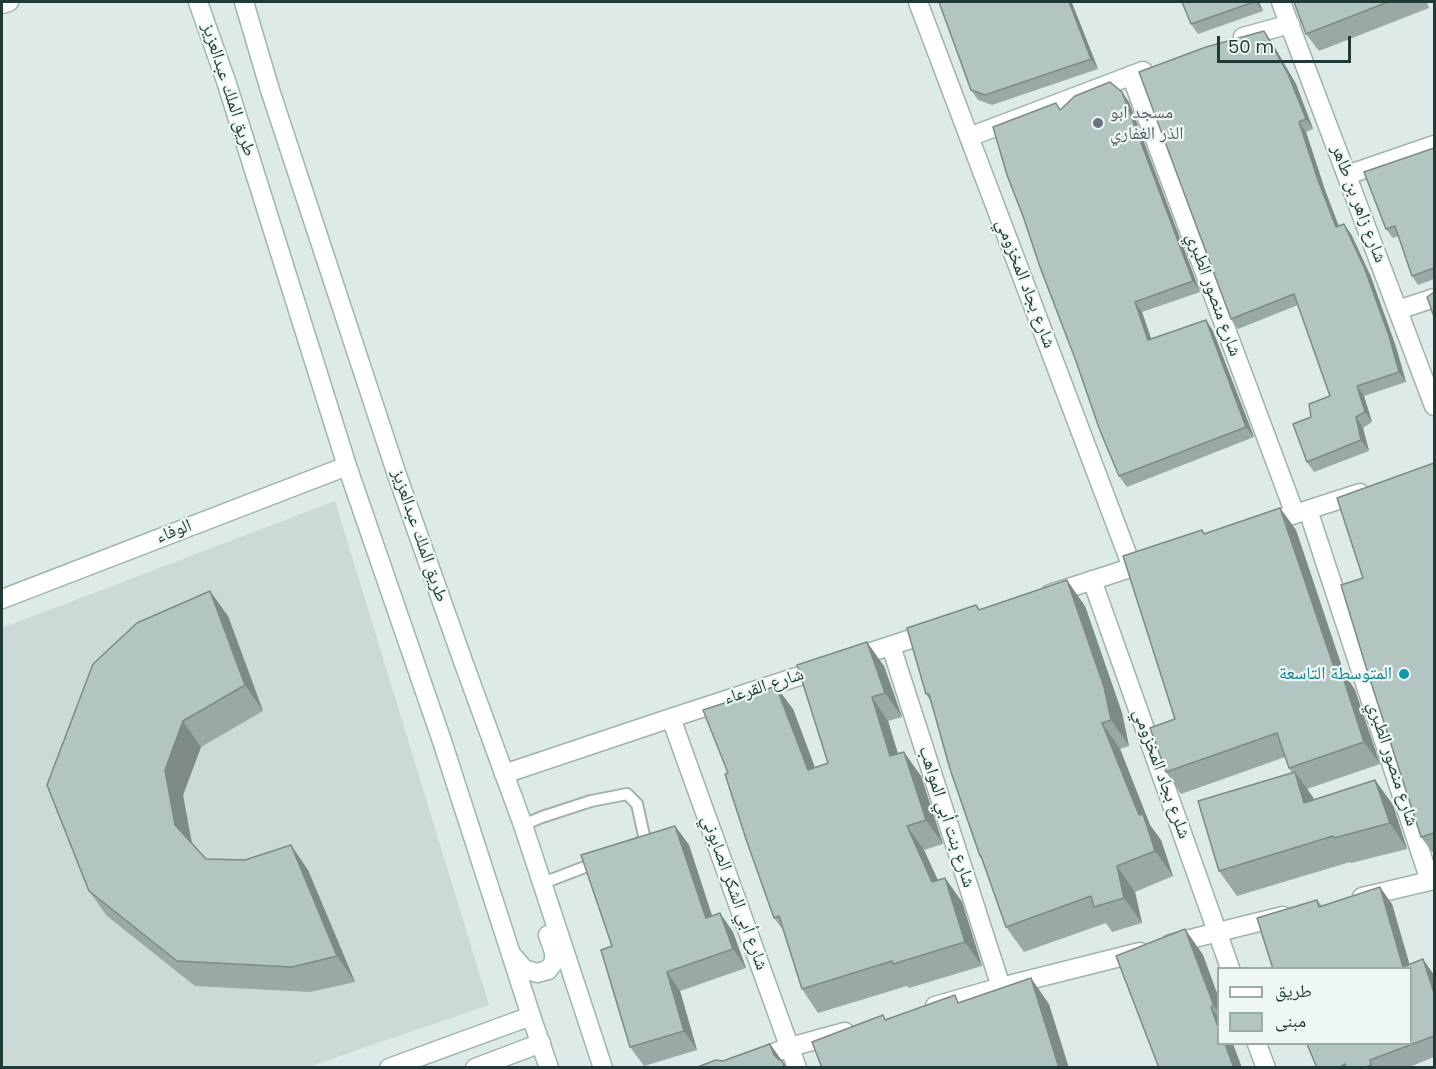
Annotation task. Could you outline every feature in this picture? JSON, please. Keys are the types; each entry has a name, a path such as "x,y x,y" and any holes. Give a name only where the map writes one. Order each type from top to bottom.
{"street":[{"path":"2,4 9,2"},
{"name":"طريق الملك عبدالعزيز","path":"198,2 229,92 347,466 442,741 549,1068"},
{"name":"طريق الملك عبدالعزيز","path":"244,2 270,90 393,464 523,825 603,1068"},
{"name":"شارع بجاد المخزومي","path":"918,2 1132,567"},
{"name":"شارع زاهر بن طاهر","path":"1281,2 1434,406"},
{"path":"1222,43 1290,24"},
{"path":"969,136 1161,64"},
{"name":"شارع منصور الطبري","path":"1131,75 1301,512 1432,880"},
{"path":"1347,175 1434,145"},
{"path":"1398,310 1434,297"},
{"name":"الوفاء","path":"2,599 347,466"},
{"path":"1251,528 1371,489"},
{"path":"1036,599 1164,557"},
{"name":"شلرع بجاد المخزومي","path":"1092,580 1229,967"},
{"name":"شارع القرعاء","path":"504,774 947,628"},
{"name":"شارع بنت أبي المواهب","path":"891,646 1001,987"},
{"path":"464,664 482,742 554,952 554,962 548,970 537,973 524,969 512,955"},
{"name":"شارع أبي الشكر الصابوني","path":"670,718 797,1068"},
{"path":"1341,902 1432,880"},
{"path":"923,1010 1001,987 1296,913"},
{"path":"389,1068 531,1016"},
{"path":"732,1068 790,1047 857,1028"},
{"path":"475,1068 541,1043"},
{"path":"1257,1045 1266,1068"}],"lane":[{"path":"523,825 591,801 627,794 637,804 645,840 628,849"},
{"path":"543,883 608,858"}],"shaded area":[{"path":"335,501 489,1005 308,1067 2,1068 2,628"}],"building":[{"path":"939,2 1069,2 1091,59 985,95 971,90"},
{"path":"1182,2 1254,2 1191,24"},
{"path":"1294,2 1388,2 1306,34"},
{"path":"1264,31 1288,74 1306,119 1299,122 1318,180 1336,227 1344,224 1364,267 1389,336 1399,372 1357,386 1365,412 1356,417 1361,440 1307,462 1293,424 1311,417 1309,404 1330,396 1294,294 1231,319 1139,72 1206,47"},
{"path":"1110,82 1122,92 1193,281 1135,302 1148,340 1206,320 1246,427 1119,476 1040,267 1007,175 993,127 1056,103 1060,110 1075,96"},
{"path":"1434,148 1434,268 1412,276 1395,226 1386,229 1364,172"},
{"path":"1434,292 1434,317 1427,297"},
{"path":"1434,463 1434,833 1421,837 1341,585 1363,578 1337,498"},
{"path":"1280,508 1335,670 1340,668 1364,742 1289,768 1277,733 1166,772 1150,728 1175,719 1123,556 1202,530 1204,534"},
{"path":"1067,580 1104,687 1111,720 1102,723 1139,815 1143,814 1155,851 1117,866 1124,898 1094,907 1091,896 1006,927 950,769 907,628 976,605 979,610"},
{"path":"210,591 245,685 183,721 165,770 175,825 206,859 245,860 291,845 337,956 292,967 177,961 89,891 47,785 93,664 137,623"},
{"path":"867,642 885,693 872,697 890,756 904,752 926,820 907,826 932,882 945,878 965,942 893,964 892,961 802,989 779,916 774,918 725,774 728,773 703,710 776,686 808,770 828,763 797,665"},
{"path":"1295,772 1304,803 1375,780 1390,823 1334,838 1333,836 1219,871 1198,801"},
{"path":"675,826 706,918 720,913 733,949 667,972 684,1031 630,1047 601,950 612,946 581,855"},
{"path":"1380,887 1403,967 1272,967 1257,918 1317,900 1319,907"},
{"path":"1185,929 1214,1006 1211,1007 1217,1024 1217,1045 1225,1045 1234,1068 1159,1068 1116,956"},
{"path":"1423,959 1434,993 1434,1036 1412,1044 1412,967 1403,967"},
{"path":"1031,978 1059,1068 822,1068 812,1042 883,1015 885,1020 955,995 958,1003"},
{"path":"770,1044 774,1055 782,1061 785,1068 695,1068 716,1060 723,1061"},
{"path":"1307,1045 1410,1045 1370,1060 1371,1065 1363,1068 1346,1068 1345,1064 1338,1068 1317,1068"}],"place":[{"name":"مسجد ابو الذر الغفاري","path":"1098,123"},
{"name":"المتوسطة التاسعة","path":"1404,674"}]}
